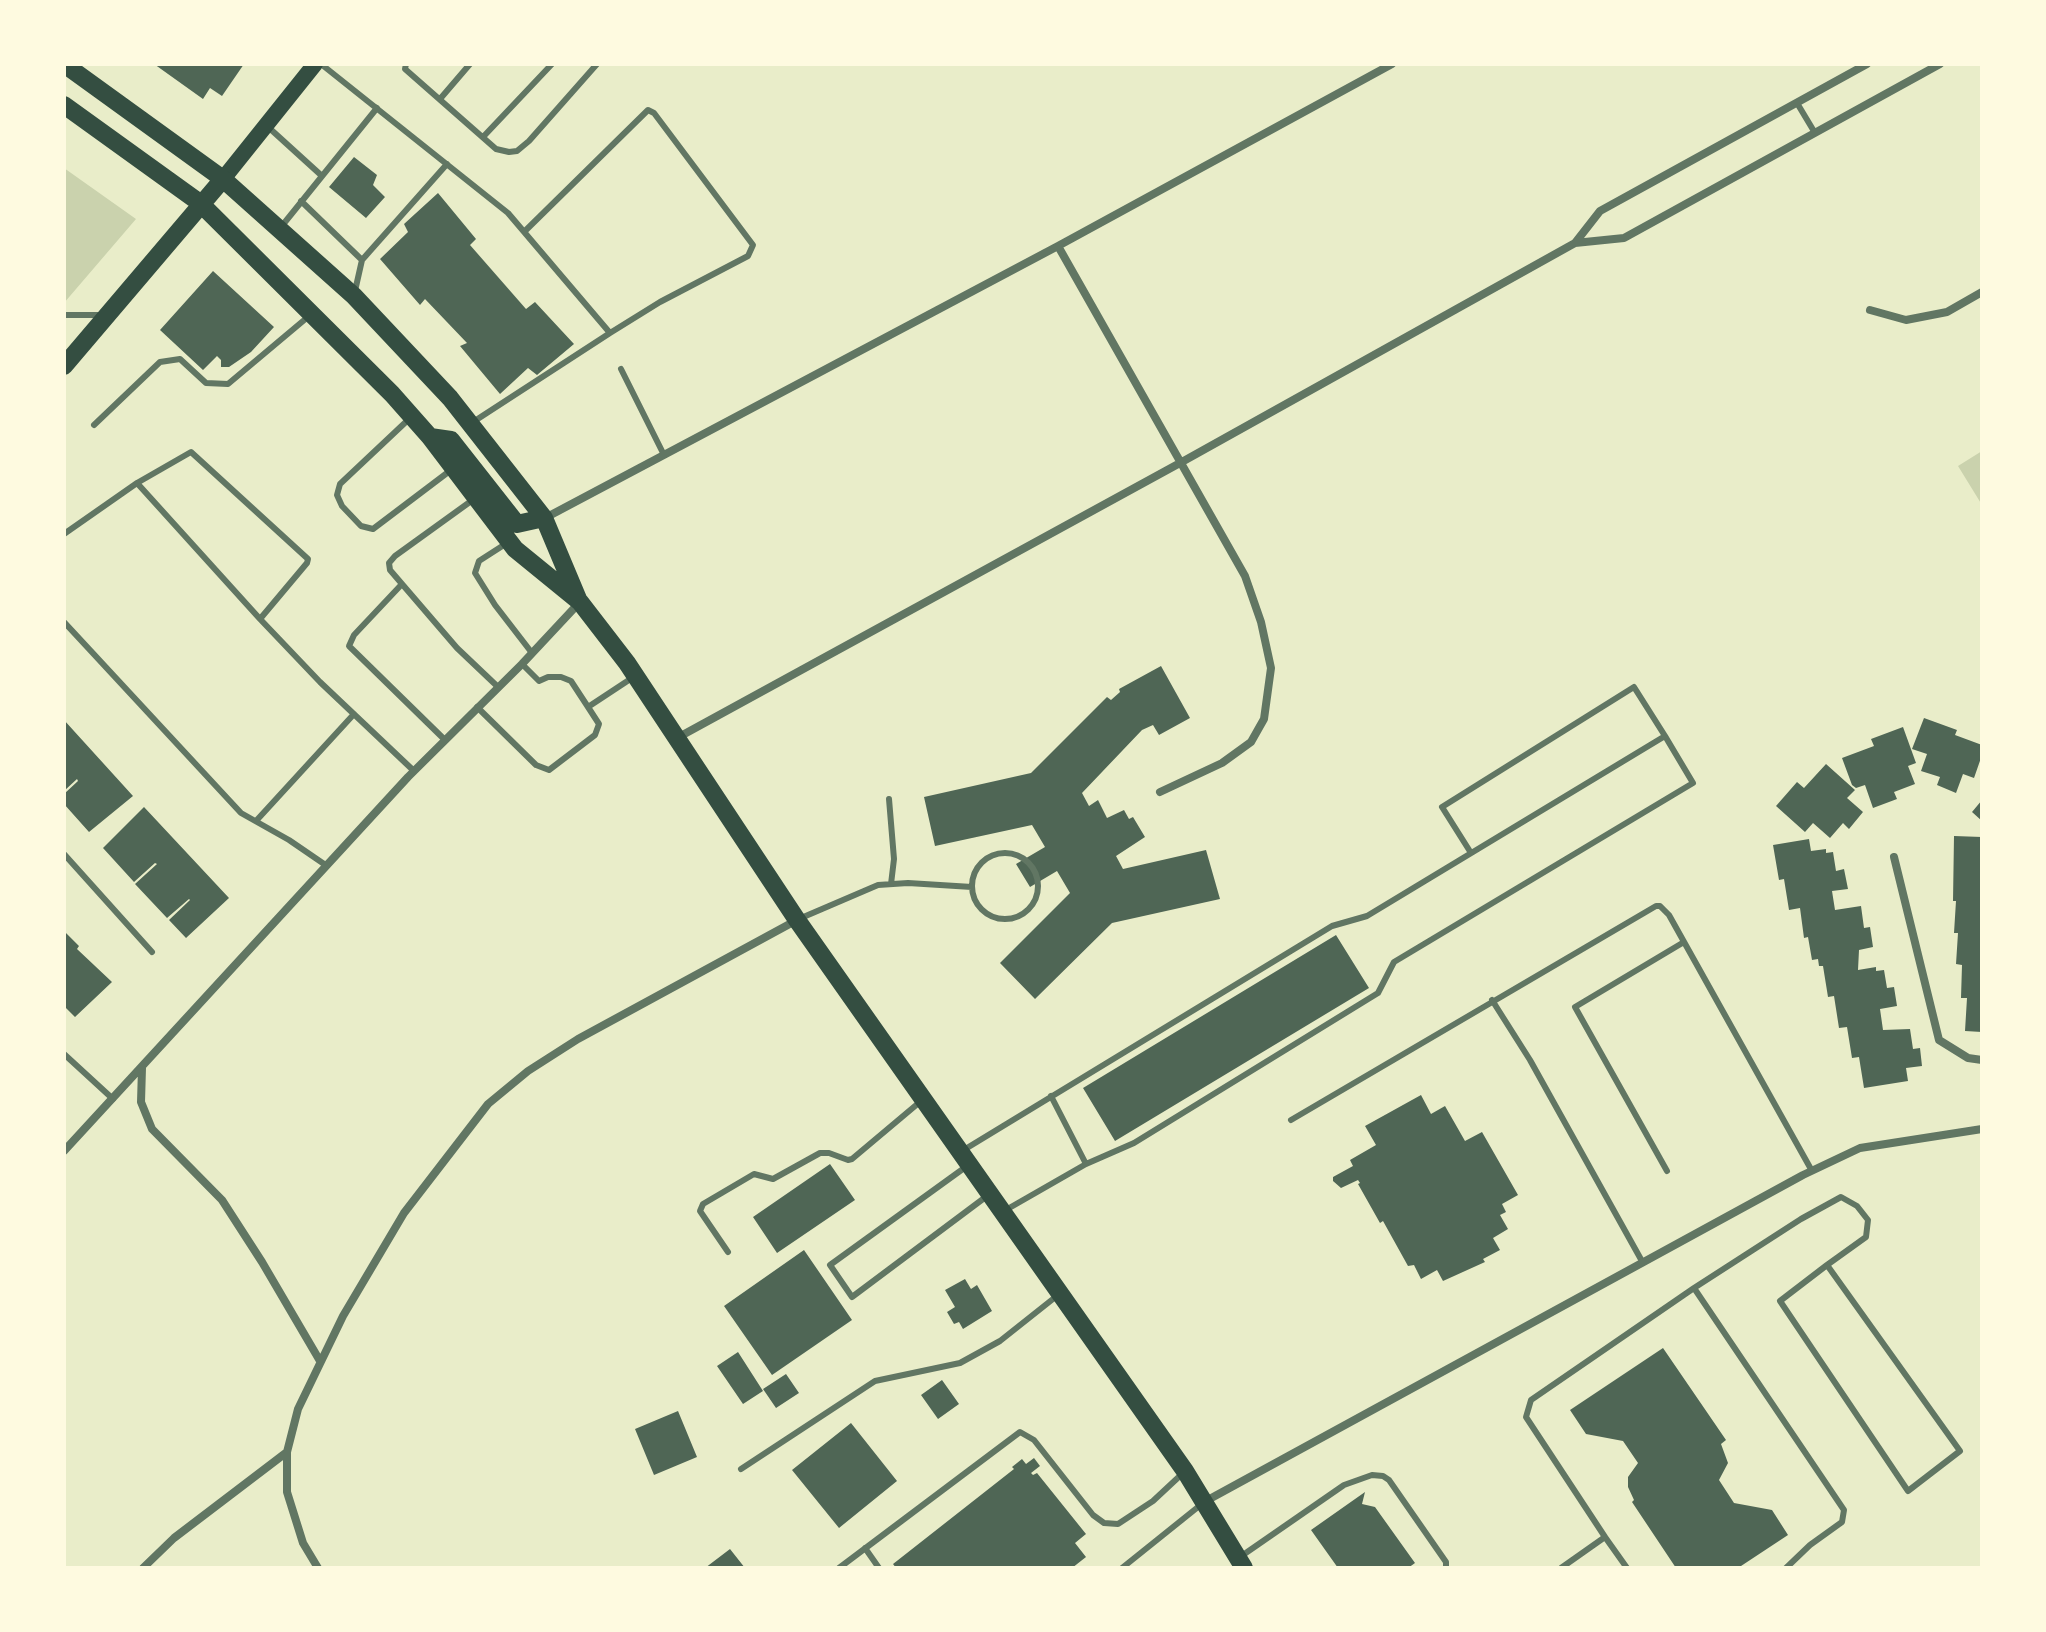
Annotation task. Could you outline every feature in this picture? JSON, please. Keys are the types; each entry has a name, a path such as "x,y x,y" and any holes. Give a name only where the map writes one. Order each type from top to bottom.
{"main road":[{"path":"64,64 223,179 354,296 471,423 544,518 580,602"},
{"path":"64,366 318,64"},
{"path":"64,105 200,203 412,416 515,549 580,602 631,669 797,920 1185,1471 1241,1563"},
{"path":"430,437 451,440 517,524 544,518"}],"street":[{"path":"544,518 1058,246 1392,64"},
{"path":"676,738 1575,243 1600,211 1867,64"},
{"path":"1575,243 1624,238 1940,64"},
{"path":"1058,246 1245,576 1261,622 1271,668 1264,719 1251,742 1222,763 1160,792"},
{"path":"1870,310 1906,320 1947,312 1982,292"},
{"path":"64,1151 414,771 580,602"},
{"path":"1894,857 1939,1040 1968,1058 1982,1060"},
{"path":"318,1568 303,1543 287,1492 287,1452 298,1409 320,1361 404,1213 488,1104 528,1071 578,1039 797,920"},
{"path":"142,1068 141,1102 152,1129 222,1200 320,1361"},
{"path":"1203,1502 1812,1171 1860,1148 1982,1129"},
{"path":"143,1568 174,1538 287,1452"}],"lane":[{"path":"318,64 508,213 610,333"},
{"path":"406,64 405,69 496,149 509,152 523,147 597,64"},
{"path":"440,99 470,64"},
{"path":"483,137 552,64"},
{"path":"1797,103 1815,133"},
{"path":"279,230 377,108"},
{"path":"471,423 660,302 748,256 753,245 654,113 648,110 525,231"},
{"path":"267,126 322,176"},
{"path":"354,296 362,260 447,164"},
{"path":"301,201 362,260"},
{"path":"94,425 160,362 180,359 206,383 228,384 312,313"},
{"path":"64,315 108,315"},
{"path":"621,369 664,455"},
{"path":"412,416 340,484 337,495 342,506 361,526 373,529 453,468"},
{"path":"64,534 137,483 191,452 308,559 260,619"},
{"path":"137,483 260,619 414,771"},
{"path":"476,498 389,563 390,570 457,648 497,686"},
{"path":"509,542 479,561 475,573 532,653"},
{"path":"402,584 354,635 349,646 445,740"},
{"path":"64,622 241,813 327,866"},
{"path":"477,707 536,765 549,770 595,735 599,724 571,681 548,677 539,681 522,664"},
{"path":"588,707 631,669"},
{"path":"1004,1211 1086,1164 1134,1143 1378,993 1394,962 1693,783 1634,687 1442,807 1471,853"},
{"path":"256,821 354,714"},
{"path":"991,1193 852,1297 830,1265 965,1158 1051,1096 1332,926 1367,916 1665,736"},
{"path":"889,799 894,859 891,884"},
{"path":"997,853 1019,855 1028,862 1039,881 1035,902 1028,910 1008,919 987,914 974,897 972,887 973,876 979,866 997,853"},
{"path":"64,854 152,952"},
{"path":"797,920 878,885 972,887"},
{"path":"1291,1120 1492,1000 1660,906 1669,915 1812,1171"},
{"path":"1667,1171 1575,1007 1684,942"},
{"path":"1492,1000 1530,1060 1643,1263"},
{"path":"64,1054 113,1099"},
{"path":"1051,1096 1086,1164"},
{"path":"728,1252 700,1211 703,1204 754,1174 773,1179 820,1153 852,1159 924,1099"},
{"path":"1627,1568 1526,1417 1531,1400 1694,1288 1841,1197 1857,1206 1868,1220 1866,1237 1827,1265 1780,1301 1908,1491 1960,1451 1827,1265"},
{"path":"1694,1288 1844,1510 1842,1522 1810,1545 1786,1568"},
{"path":"741,1469 875,1381 960,1363 1000,1341 1060,1293"},
{"path":"839,1568 1020,1432 1034,1440 1093,1515 1104,1523 1118,1524 1153,1501 1185,1471"},
{"path":"1241,1563 1344,1485 1372,1475 1389,1480 1446,1562 1446,1568"},
{"path":"1122,1568 1203,1502"},
{"path":"1561,1568 1605,1537"},
{"path":"865,1548 879,1568"}],"green space":[{"path":"64,168 136,219 64,303"},
{"path":"1982,451 1982,505 1958,466"}],"building":[{"path":"154,64 244,64 222,96 210,88 203,99"},
{"path":"354,157 377,175 373,185 385,197 366,218 329,187"},
{"path":"438,193 476,239 470,245 526,309 535,302 574,344 537,375 528,368 500,394 460,346 467,343 425,299 420,305 380,259 408,232 404,224"},
{"path":"213,271 274,327 251,352 229,367 221,367 217,356 203,370 160,330"},
{"path":"1161,666 1190,718 1159,735 1153,725 1142,730 1082,793 1089,806 1098,800 1107,818 1124,810 1129,819 1133,817 1145,837 1116,856 1123,869 1206,850 1220,899 1112,923 1035,999 1000,963 1070,893 1057,871 1030,887 1016,864 1045,847 1032,825 935,846 924,797 1031,773 1107,697 1111,700 1120,692 1119,689"},
{"path":"1924,718 1957,730 1955,735 1982,745 1974,778 1963,774 1956,793 1937,785 1940,777 1921,771 1927,754 1912,749"},
{"path":"64,720 133,796 89,832 64,804 64,794 78,781 64,791"},
{"path":"1903,727 1916,763 1908,766 1915,784 1894,792 1897,799 1873,808 1865,785 1856,788 1852,785 1842,758 1874,746 1871,739"},
{"path":"1826,764 1855,790 1847,798 1863,812 1849,829 1843,823 1830,838 1813,823 1805,832 1776,806 1797,782 1804,788"},
{"path":"1982,800 1982,821 1972,812"},
{"path":"144,807 229,898 186,938 169,920 190,900 167,918 135,884 157,864 134,882 103,848"},
{"path":"1954,836 1982,837 1982,1032 1965,1031 1967,998 1961,998 1962,965 1956,964 1958,933 1954,933"},
{"path":"1809,839 1811,851 1826,849 1826,853 1833,852 1836,871 1844,869 1848,889 1832,891 1835,910 1861,906 1864,928 1870,927 1873,947 1859,950 1858,970 1876,967 1876,971 1884,970 1887,988 1894,987 1897,1006 1880,1009 1883,1030 1910,1029 1913,1049 1920,1048 1922,1066 1906,1068 1908,1081 1864,1088 1859,1057 1852,1058 1847,1027 1839,1028 1834,996 1828,997 1823,966 1819,966 1818,959 1812,960 1808,937 1804,938 1800,908 1789,910 1784,879 1779,880 1773,845"},
{"path":"64,931 79,946 77,949 112,982 75,1017 64,1006"},
{"path":"1336,935 1369,988 1115,1141 1083,1088"},
{"path":"1421,1095 1431,1114 1445,1106 1465,1141 1482,1132 1518,1195 1502,1204 1506,1212 1500,1215 1508,1229 1493,1238 1500,1250 1483,1259 1485,1262 1443,1281 1437,1270 1421,1279 1414,1265 1408,1266 1383,1221 1380,1223 1358,1180 1341,1188 1333,1181 1333,1177 1353,1166 1350,1160 1376,1145 1365,1126"},
{"path":"830,1164 855,1200 777,1253 753,1217"},
{"path":"804,1250 852,1320 772,1375 724,1306"},
{"path":"965,1279 971,1289 977,1285 992,1311 963,1329 959,1322 954,1324 947,1312 955,1307 945,1290"},
{"path":"1663,1348 1726,1440 1721,1444 1728,1463 1719,1480 1734,1503 1772,1510 1788,1535 1738,1568 1676,1568 1632,1502 1628,1477 1638,1463 1623,1441 1586,1434 1570,1410"},
{"path":"738,1352 763,1391 743,1404 717,1366"},
{"path":"786,1374 799,1393 776,1408 763,1389"},
{"path":"942,1380 959,1404 938,1419 921,1395"},
{"path":"678,1411 697,1457 654,1475 635,1429"},
{"path":"851,1423 897,1481 839,1528 792,1470"},
{"path":"1034,1458 1040,1466 1031,1473 1037,1473 1086,1534 1075,1543 1086,1557 1072,1568 896,1568 893,1564 1014,1469 1012,1467 1022,1459 1026,1464"},
{"path":"1365,1492 1362,1504 1375,1507 1415,1563 1408,1568 1338,1568 1311,1530"},
{"path":"730,1549 745,1568 705,1568"}]}
